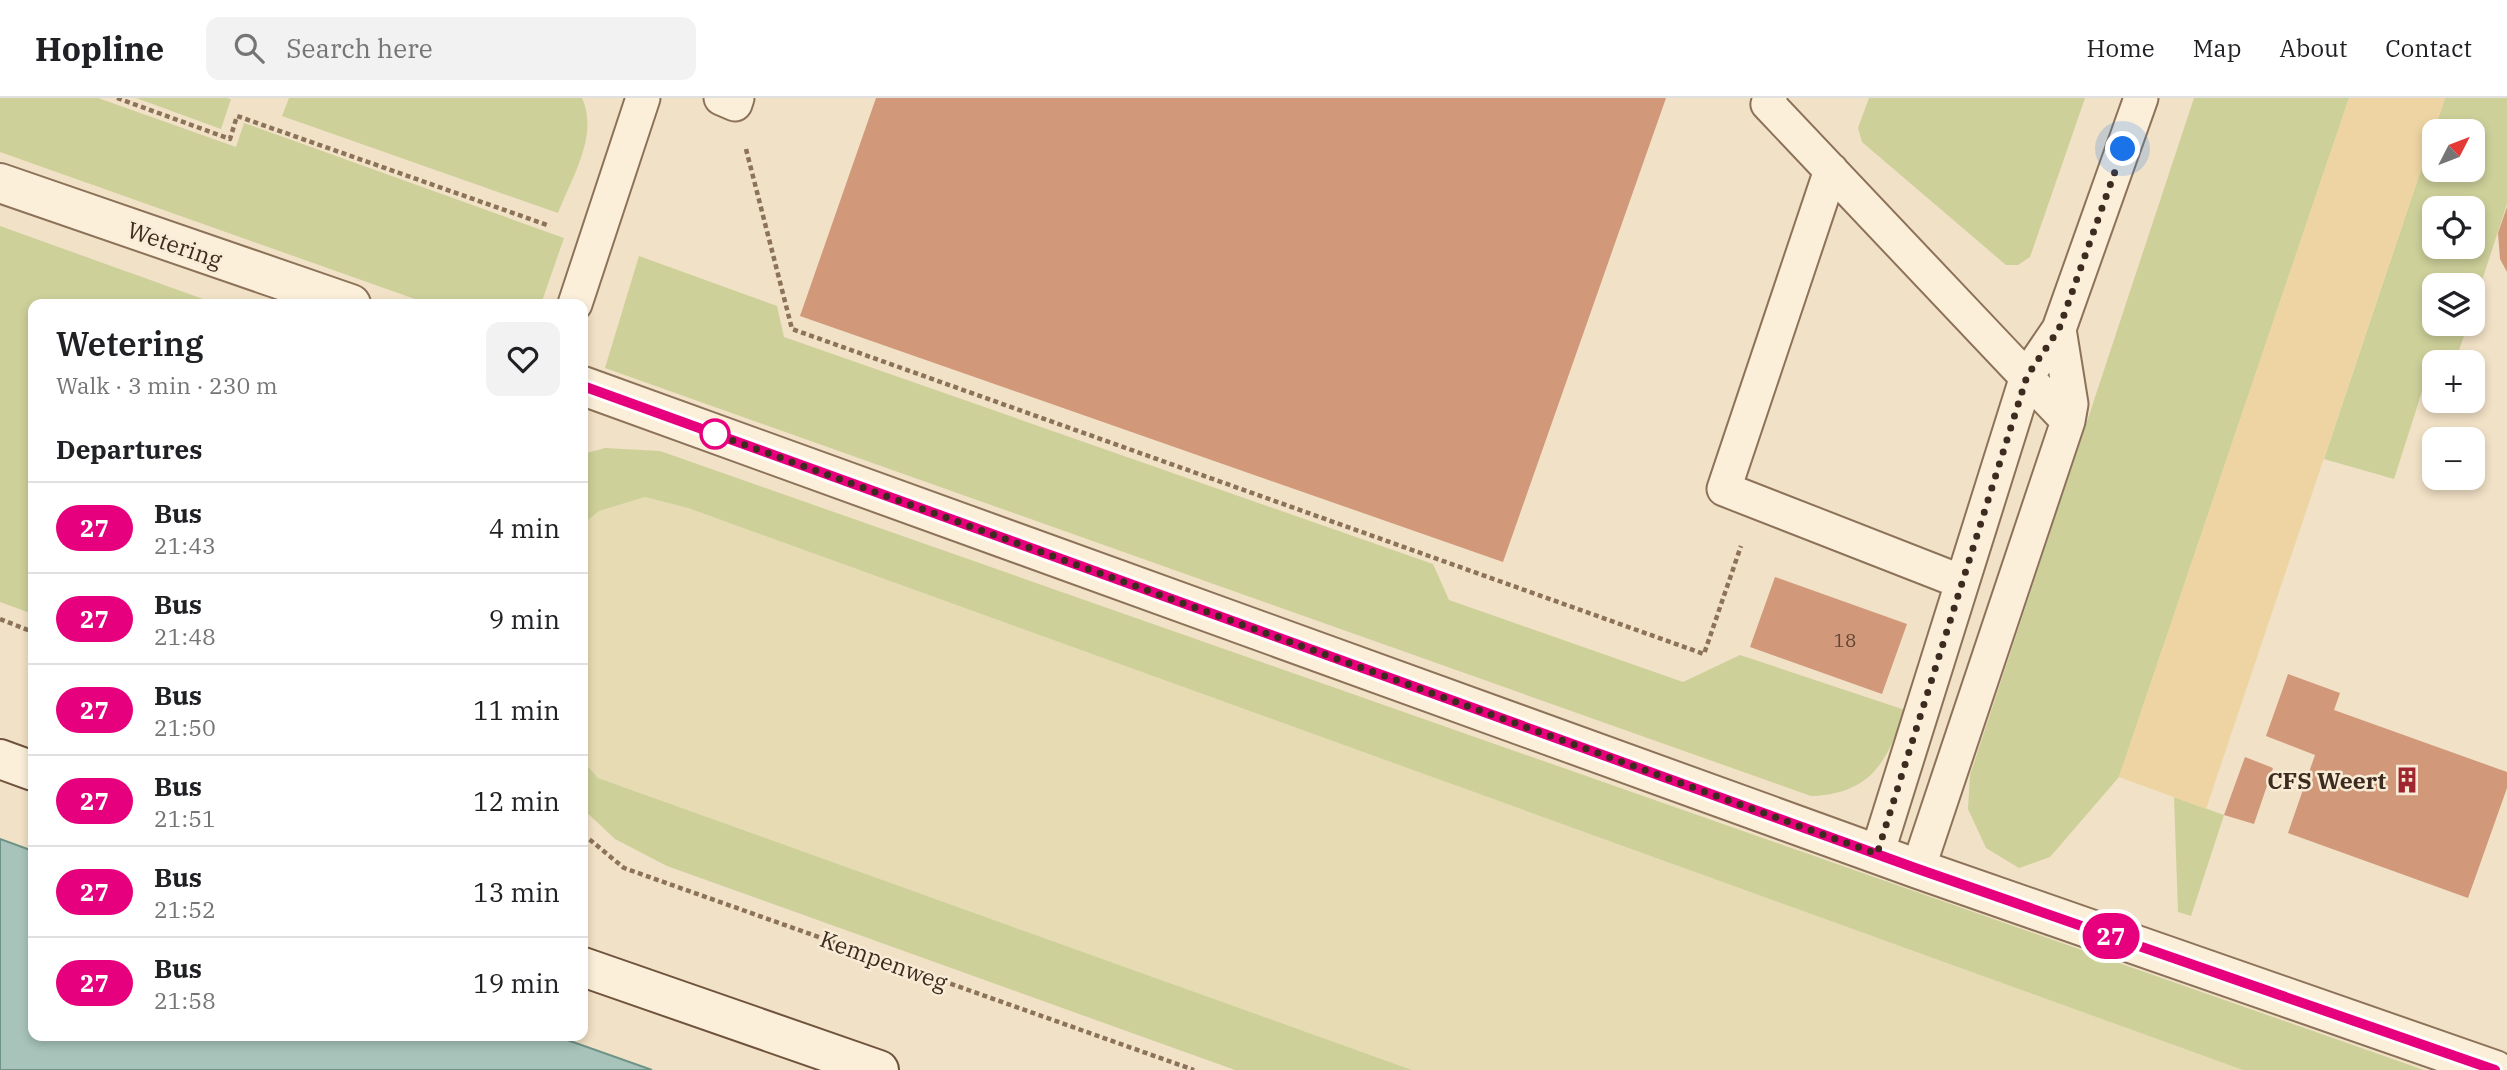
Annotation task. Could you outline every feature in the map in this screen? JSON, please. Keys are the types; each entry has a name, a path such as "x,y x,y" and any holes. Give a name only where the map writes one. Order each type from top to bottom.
{"street":[{"name":"Wetering","path":"0,183 336,299"},
{"path":"588,388 1918,869 2495,1070"},
{"path":"0,759 28,769"},
{"path":"588,969 879,1070"}],"lane":[{"path":"577,299 643,98"},
{"path":"1770,98 1768,104 2068,421"},
{"path":"1877,854 2027,376 2059,329 2141,98"},
{"path":"1831,170 1724,489 1962,582"},
{"path":"1918,869 2068,421 2071,404 2059,329"}],"path":[{"path":"117,98 230,139 237,117 595,242"},
{"path":"731,100 792,329 1704,654 1757,502"},
{"path":"0,619 28,630"},
{"name":"Kempenweg","path":"588,838 624,867 1194,1070"}],"shaded area":[{"path":"645,497 688,508 2243,1070 1412,1070 598,778 588,767 588,520 599,511"}],"green space":[{"path":"0,98 98,98 236,147 244,123 564,238 543,299 415,299 0,152"},
{"path":"136,98 227,98 231,99 221,129"},
{"path":"289,98 582,98 586,112 586,141 558,213 282,116"},
{"path":"1869,98 2085,98 2030,257 2018,265 2006,265 1862,142 1858,128"},
{"path":"2194,98 2349,98 2119,777 2050,857 2019,868 1986,848 1968,809 1970,775"},
{"path":"2445,98 2507,98 2507,204 2484,273 2422,273 2422,336 2464,336 2459,350 2422,350 2422,391 2394,479 2324,459 2422,167 2422,182 2485,182 2485,119 2438,119"},
{"path":"0,226 203,299 28,299 28,612 0,602"},
{"path":"639,256 777,306 784,337 1433,564 1449,600 1683,682 1740,655 1905,710 1891,745 1874,772 1848,789 1811,796 605,368"},
{"path":"605,448 660,451 2424,1070 2243,1070 688,508 645,497 599,511 588,520 588,453"},
{"path":"588,767 598,778 1412,1070 1235,1070 667,866 615,839 588,814"},
{"path":"2174,797 2224,815 2191,916 2178,912"}],"sand":[{"path":"2349,98 2445,98 2438,119 2422,119 2422,166 2206,809 2119,777"}],"water":[{"path":"0,839 28,849 28,1041 570,1041 652,1070 0,1070"}],"building":[{"path":"876,98 1666,98 1503,562 800,316"},
{"path":"2507,207 2507,272 2500,259 2498,233"},
{"path":"1775,577 1907,624 1882,694 1750,647"},
{"name":"CFS Weert","path":"2288,674 2340,693 2334,710 2507,772 2507,788 2468,898 2288,833 2315,755 2266,736"},
{"path":"2245,757 2273,768 2254,824 2224,815"}],"bus line":[{"name":"27","path":"588,388 1918,869 2495,1070"}],"place":[{"name":"CFS Weert","path":"2407,780"}],"route":[{"path":"715,434 712,433 1877,854 2027,376 2059,329 2123,149"}]}
